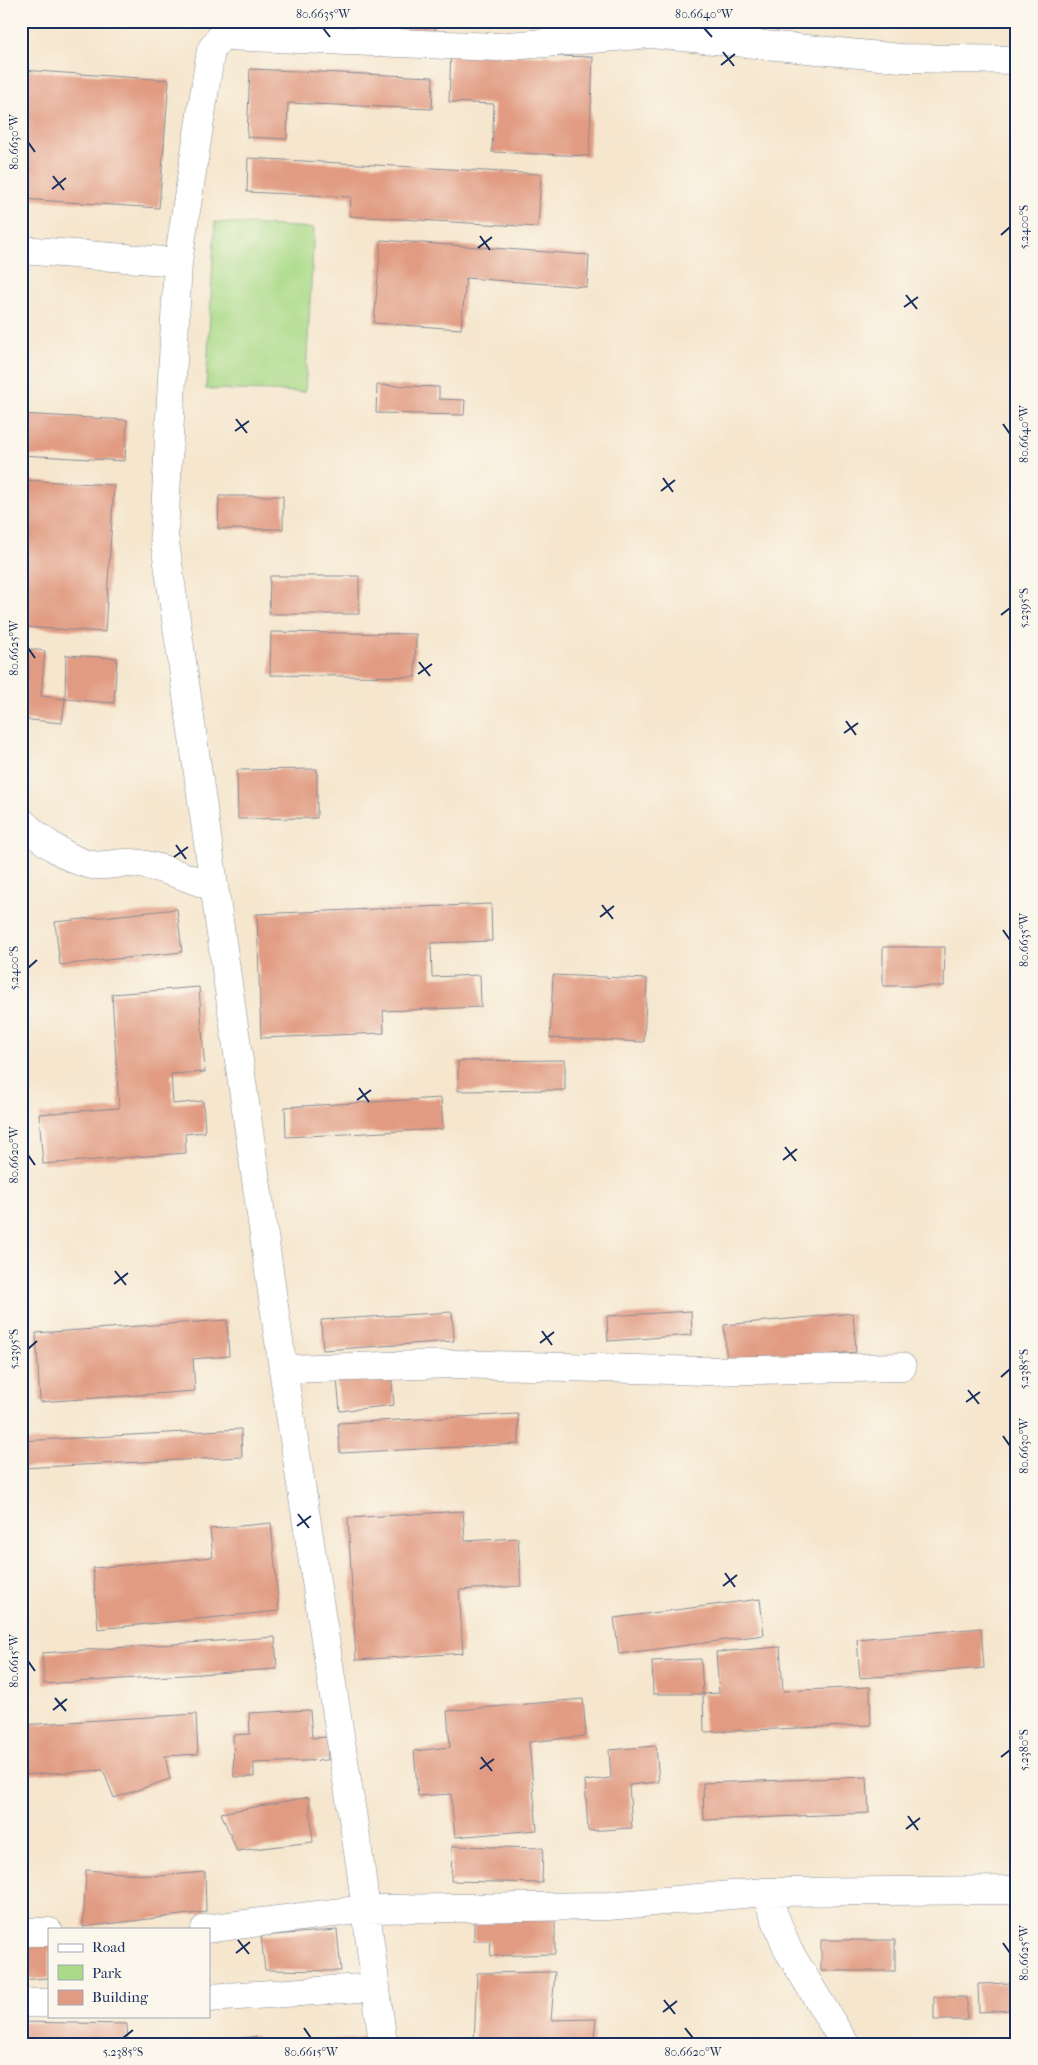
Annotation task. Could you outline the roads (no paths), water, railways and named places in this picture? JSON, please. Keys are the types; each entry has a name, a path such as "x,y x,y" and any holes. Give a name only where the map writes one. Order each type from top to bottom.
{"street":[{"path":"383,2044 366,1909 283,1369 164,535 178,262 212,50 227,28 496,47 652,28 901,58 1017,60"},
{"path":"21,250 178,262"},
{"path":"21,821 37,837 64,853 92,865 131,863 166,870 213,888"},
{"path":"283,1369 455,1364 704,1370 902,1367"},
{"path":"210,1928 366,1909 608,1906 765,1892 1017,1890"},
{"path":"765,1892 788,1950 845,2044"},
{"path":"21,1932 48,1932"},
{"path":"210,1998 376,1988"},
{"path":"21,2003 48,2003"}]}
